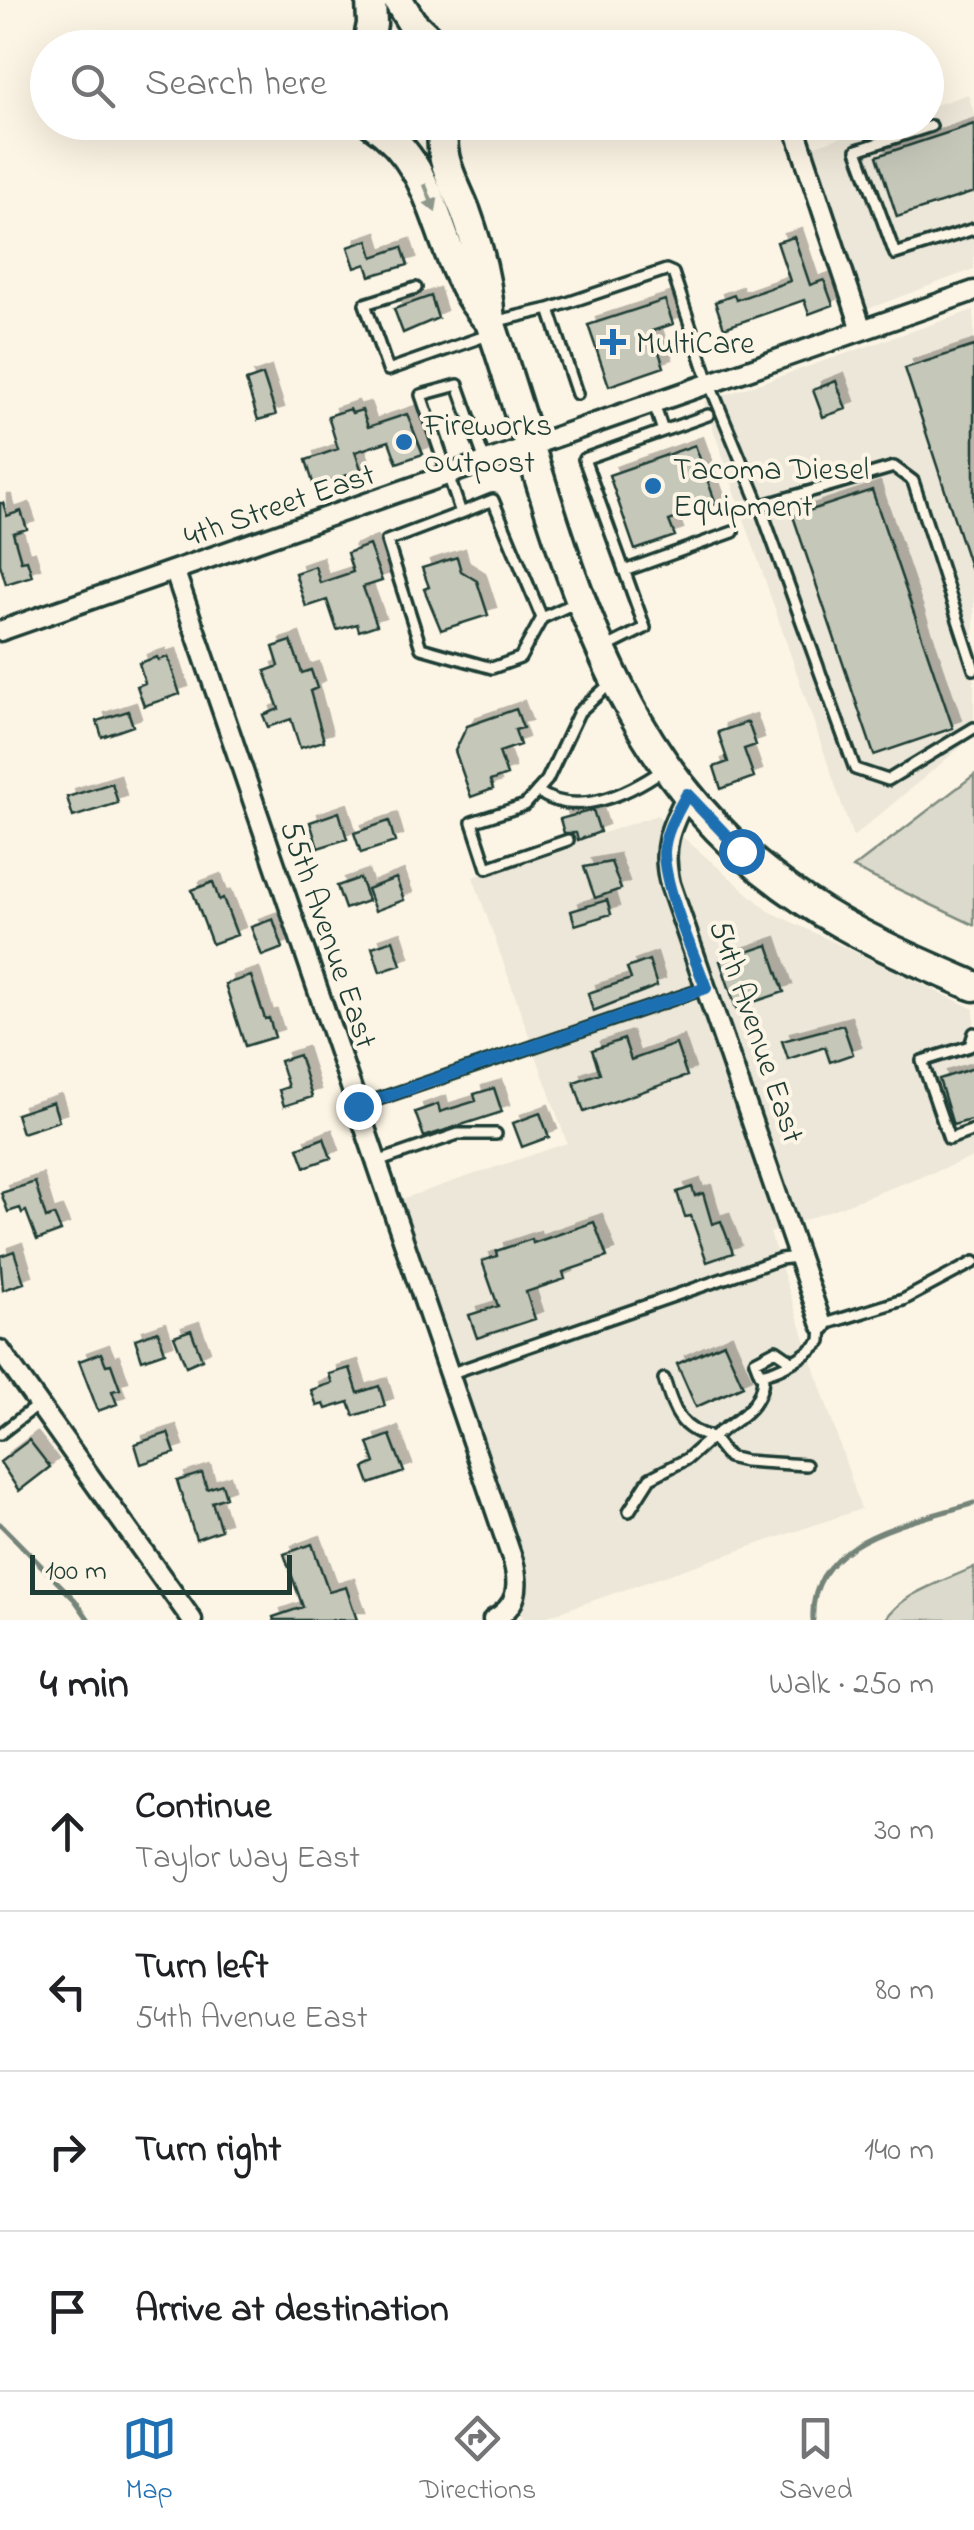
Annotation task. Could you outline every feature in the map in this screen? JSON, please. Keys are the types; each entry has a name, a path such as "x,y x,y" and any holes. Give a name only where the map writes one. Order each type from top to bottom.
{"main road":[{"path":"371,30 372,0"},
{"path":"398,0 419,30"},
{"path":"392,140 420,175 458,280 492,328"},
{"path":"444,140 443,158 483,267 492,328 581,600 613,681 666,768 741,851 802,899 866,938 974,986"}],"street":[{"path":"799,140 862,330"},
{"name":"4th Street East","path":"0,631 974,292"},
{"name":"55th Avenue East","path":"176,572 513,1561 518,1587 515,1600 494,1620"},
{"name":"54th Avenue East","path":"687,794 670,827 664,853 670,884 822,1325"},
{"path":"0,1350 192,1620"}],"lane":[{"path":"888,140 857,150 895,254 974,228"},
{"path":"416,288 365,304 388,370 492,328 666,270 673,273 710,385 760,506 854,769 888,780 974,728"},
{"path":"549,309 577,394"},
{"path":"462,514 421,395 458,386 486,463"},
{"path":"654,404 662,430"},
{"path":"599,650 645,628 584,459 708,415"},
{"path":"760,506 894,467 913,481 974,669"},
{"path":"542,618 493,500 387,541 421,648 492,668 520,658 542,618 581,600"},
{"path":"624,570 732,532"},
{"path":"568,840 487,868 472,822 525,806 547,780 579,712 613,681"},
{"path":"536,792 554,804 586,802 613,797 666,768"},
{"path":"358,1106 706,988"},
{"path":"974,1033 970,1046 922,1061 949,1138 974,1130"},
{"path":"377,1162 458,1134 496,1134"},
{"path":"449,1374 798,1256"},
{"path":"762,1374 820,1341 822,1325 903,1300 974,1262"},
{"path":"629,1511 650,1478 687,1459 751,1410 763,1388 756,1358 780,1350 792,1360"},
{"path":"664,1379 683,1424 694,1434 712,1437 728,1457 806,1465"},
{"path":"0,1434 39,1404"}],"shaded area":[{"path":"968,94 974,113 974,269 865,310 809,148 833,140 944,140 944,102"},
{"path":"974,310 974,736 853,837 704,402"},
{"path":"974,775 974,925 853,868"},
{"path":"657,815 769,911 974,1009 974,1157 770,1233 861,1509 536,1620 523,1620 387,1204 567,1143 473,877"},
{"path":"974,1567 974,1620 885,1620 914,1594"}],"building":[{"path":"974,124 974,192 897,217 877,156 926,140 944,140 944,134"},
{"path":"794,237 810,285 824,280 833,305 809,314 804,300 724,328 715,302 734,295 736,300 790,281 777,242"},
{"path":"368,240 373,257 402,247 408,265 370,276 366,264 355,268 348,247"},
{"path":"431,296 438,318 403,333 394,309"},
{"path":"665,300 673,324 652,331 664,367 609,386 588,325"},
{"path":"974,346 974,569 971,570 905,368"},
{"path":"263,375 276,415 258,420 246,381"},
{"path":"836,381 846,409 823,417 813,390"},
{"path":"350,409 352,413 362,410 368,427 407,414 423,454 397,463 389,441 355,452 364,477 349,482 347,475 314,486 306,460 338,449 328,416"},
{"path":"695,445 716,504 669,521 675,536 635,550 609,475"},
{"path":"872,490 953,728 874,755 793,516"},
{"path":"0,503 7,516 21,511 27,529 13,533 21,561 27,560 32,576 6,584 0,564"},
{"path":"369,545 382,581 363,587 377,625 359,631 357,624 337,630 327,600 306,607 295,573 315,566 320,583 353,572 347,553"},
{"path":"457,557 461,571 477,581 488,615 441,630 424,589 429,587 422,568"},
{"path":"291,641 302,673 311,670 317,688 310,691 324,741 300,748 291,719 268,727 263,715 279,709 265,671 279,666 273,647"},
{"path":"168,657 180,694 144,706 137,686 145,683 139,663"},
{"path":"516,709 523,728 515,730 520,745 499,752 507,775 490,781 493,789 471,797 455,751 467,726"},
{"path":"128,711 133,726 102,737 97,721"},
{"path":"748,722 756,745 744,749 754,777 721,789 714,767 728,762 718,732"},
{"path":"112,783 118,803 73,817 67,797"},
{"path":"593,810 600,832 578,840 576,833 564,833 560,819"},
{"path":"339,812 347,839 318,848 310,822"},
{"path":"389,821 395,842 361,853 354,833"},
{"path":"611,862 621,889 595,898 584,867"},
{"path":"360,878 368,901 345,909 337,886"},
{"path":"396,878 404,900 375,911 367,889"},
{"path":"213,882 237,935 212,944 192,890"},
{"path":"607,900 611,914 575,925 571,911"},
{"path":"273,919 283,948 262,956 251,927"},
{"path":"393,940 401,965 380,972 372,947"},
{"path":"768,945 784,992 736,1008 720,961"},
{"path":"649,960 657,986 593,1011 588,993 631,979 627,968"},
{"path":"251,976 275,1037 245,1046 225,984"},
{"path":"843,1025 853,1054 830,1062 825,1047 788,1059 782,1041"},
{"path":"624,1039 631,1060 676,1044 687,1076 584,1112 574,1082 600,1073 592,1050"},
{"path":"299,1055 312,1097 284,1106 279,1090 288,1087 280,1061"},
{"path":"974,1068 974,1119 953,1125 939,1079"},
{"path":"494,1088 502,1112 424,1137 415,1112 438,1104 440,1112 476,1101 474,1094"},
{"path":"53,1102 59,1121 22,1133 16,1114"},
{"path":"540,1113 549,1137 522,1147 513,1123"},
{"path":"324,1138 331,1158 305,1167 298,1148"},
{"path":"35,1182 46,1218 54,1215 61,1231 37,1240 26,1211 22,1213 20,1208 8,1212 1,1193"},
{"path":"692,1187 695,1196 703,1193 712,1224 721,1221 733,1253 707,1262 691,1216 685,1217 677,1192"},
{"path":"594,1222 607,1257 563,1272 565,1279 526,1292 535,1319 477,1338 469,1315 498,1306 482,1261 497,1256 496,1251"},
{"path":"14,1251 24,1283 3,1290 0,1256"},
{"path":"191,1330 202,1359 186,1366 174,1336"},
{"path":"158,1331 165,1352 142,1360 135,1339"},
{"path":"724,1343 743,1386 696,1407 677,1364"},
{"path":"101,1353 106,1365 111,1364 120,1389 112,1391 117,1404 98,1411 79,1361"},
{"path":"350,1368 358,1393 379,1386 385,1406 354,1416 349,1402 326,1409 324,1404 317,1406 311,1390 332,1383 329,1374"},
{"path":"168,1433 175,1453 141,1464 135,1444"},
{"path":"390,1435 404,1472 370,1484 364,1468 375,1463 368,1443"},
{"path":"29,1440 50,1467 19,1491 0,1462"},
{"path":"202,1473 207,1489 222,1484 226,1497 212,1502 221,1530 196,1539 177,1481"},
{"path":"312,1544 329,1592 346,1587 357,1620 274,1620 273,1617 303,1607 284,1554"}],"waterway":[{"path":"813,1620 816,1592 827,1570 845,1552 894,1527 974,1503"},
{"path":"0,1524 75,1600 89,1620"}],"place":[{"name":"MultiCare","path":"613,342"},
{"name":"Fireworks Outpost","path":"404,442"},
{"name":"Tacoma Diesel Equipment","path":"653,486"}],"route":[{"path":"358,1106 706,988 670,884 664,853 670,827 687,794 741,851"}]}
